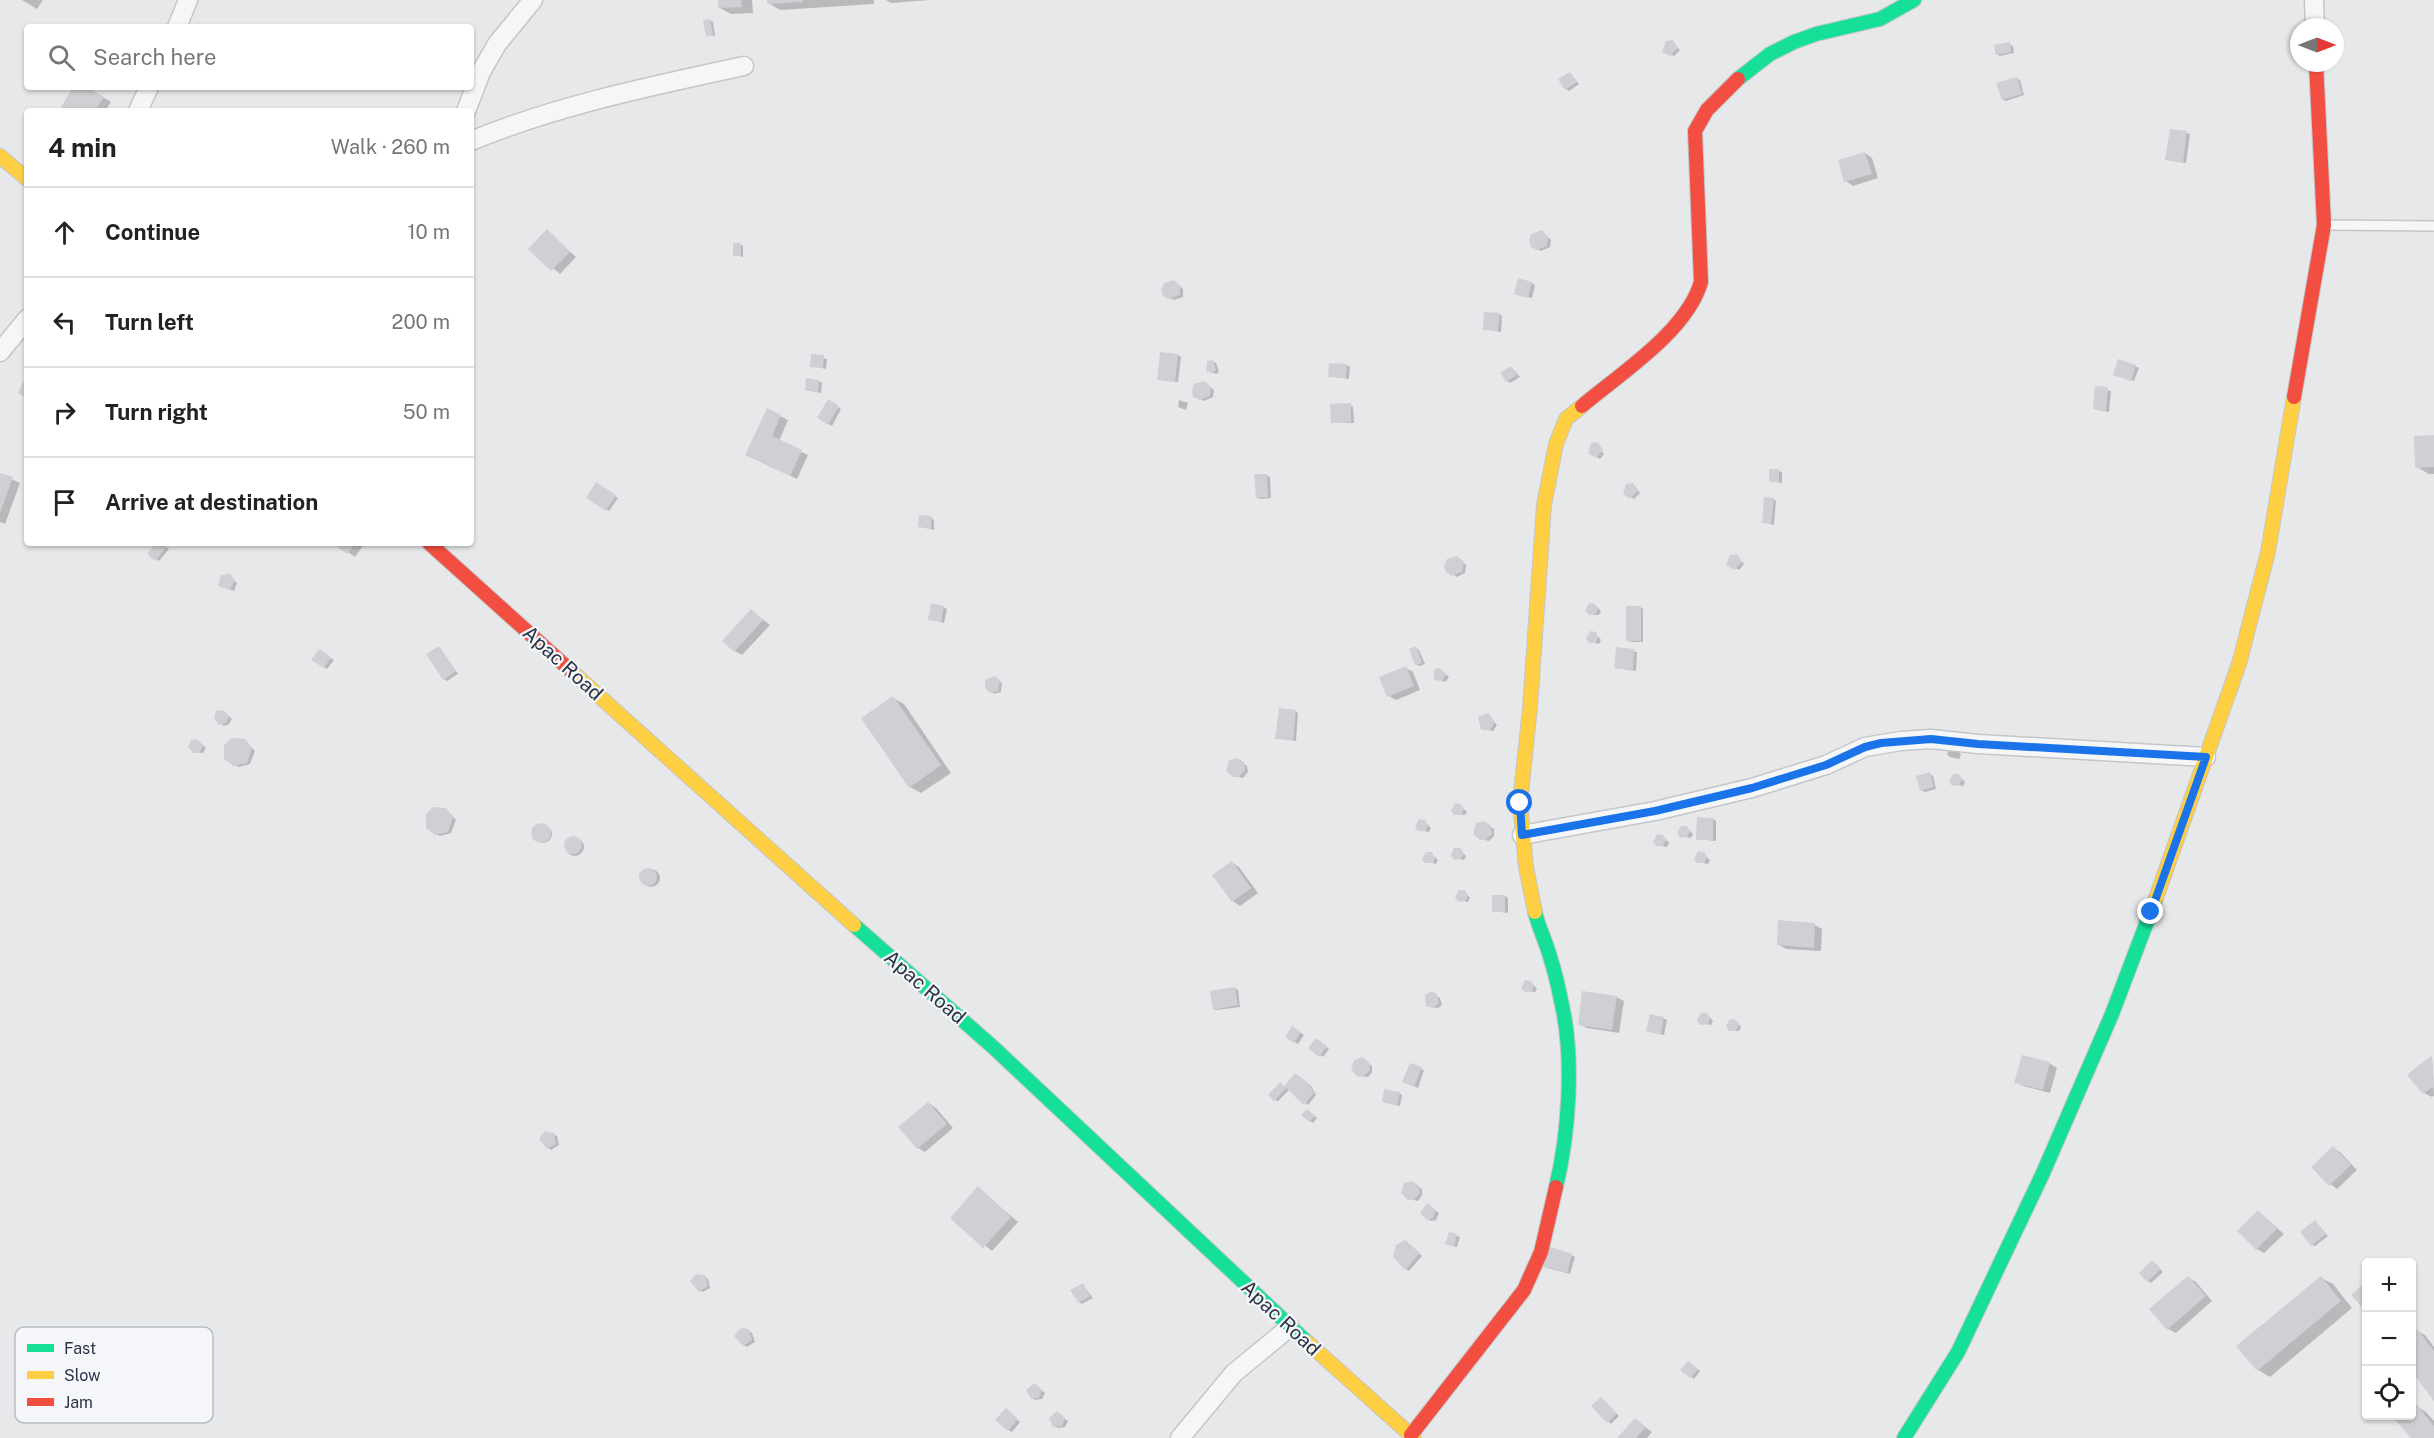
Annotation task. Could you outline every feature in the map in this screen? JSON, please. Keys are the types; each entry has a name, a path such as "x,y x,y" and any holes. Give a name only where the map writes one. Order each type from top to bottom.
{"street":[{"path":"178,24 188,0"},
{"path":"467,108 497,44 533,0"},
{"path":"1413,1437 1524,1290 1541,1252 1564,1155 1568,1104 1568,1052 1563,1007 1551,959 1537,921 1522,835 1520,803 1530,708 1544,505 1556,444 1566,419 1675,328 1690,312 1697,298 1701,282 1694,138 1695,126 1700,116 1728,87 1757,63 1804,38 1890,15 1914,0"},
{"path":"2314,0 2315,18"},
{"path":"474,140 516,123 645,87 744,66"},
{"path":"1905,1438 1958,1352 2043,1173 2112,1014 2239,664 2268,552 2324,225 2316,72"},
{"path":"139,108 148,90"},
{"path":"0,156 24,176"},
{"path":"0,352 24,323"},
{"name":"Apac Road","path":"432,546 832,906 993,1047 1290,1327 1413,1437"},
{"path":"1522,835 1655,811 1752,788 1826,765 1865,747 1881,743 1931,739 1989,745 2206,757"},
{"path":"1180,1438 1234,1373 1290,1327"}],"lane":[{"path":"2324,225 2434,226"}],"building":[{"path":"718,0 741,0 742,7 718,8"},
{"path":"767,0 803,0 803,2 767,4"},
{"path":"710,19 713,35 706,36 703,20"},
{"path":"1673,40 1678,48 1670,56 1662,52 1666,41"},
{"path":"2010,42 2011,52 1996,55 1994,45"},
{"path":"1570,72 1577,82 1565,90 1558,79"},
{"path":"2017,77 2022,94 2002,100 1996,83"},
{"path":"71,90 93,90 104,97 97,108 61,108"},
{"path":"2170,129 2187,131 2183,163 2165,160"},
{"path":"1865,152 1872,174 1844,182 1838,160"},
{"path":"547,229 570,252 551,271 528,249"},
{"path":"1542,230 1548,237 1547,246 1537,250 1531,247 1529,240 1531,234"},
{"path":"733,243 741,243 741,256 733,256"},
{"path":"1518,278 1532,282 1528,298 1514,294"},
{"path":"1174,280 1180,286 1180,295 1169,299 1163,296 1161,290 1164,283"},
{"path":"1484,312 1500,313 1498,331 1483,330"},
{"path":"1160,352 1178,354 1175,382 1157,380"},
{"path":"811,354 824,355 823,368 810,367"},
{"path":"2118,359 2136,365 2131,381 2113,375"},
{"path":"1213,360 1216,370 1212,373 1206,371 1207,361"},
{"path":"1329,363 1347,364 1346,378 1328,377"},
{"path":"1511,366 1517,375 1506,382 1500,373"},
{"path":"806,378 819,380 818,392 805,390"},
{"path":"24,380 24,396 18,393"},
{"path":"1205,381 1211,387 1210,396 1200,400 1193,397 1194,384"},
{"path":"2095,386 2108,387 2106,411 2093,409"},
{"path":"828,399 839,406 828,425 817,418"},
{"path":"1351,403 1351,422 1331,423 1330,404"},
{"path":"767,408 781,415 772,436 802,450 790,476 745,455"},
{"path":"2434,435 2434,467 2415,468 2414,436"},
{"path":"1598,442 1603,450 1596,458 1588,453 1591,443"},
{"path":"1769,469 1779,469 1779,482 1769,482"},
{"path":"0,473 13,477 0,513"},
{"path":"1254,474 1267,474 1268,497 1256,498"},
{"path":"596,482 616,495 606,511 586,498"},
{"path":"1633,483 1638,491 1630,499 1623,494 1626,484"},
{"path":"1764,497 1774,498 1771,524 1762,523"},
{"path":"919,515 932,516 931,529 918,527"},
{"path":"154,546 167,546 155,561 147,554"},
{"path":"336,546 353,546 347,554"},
{"path":"1737,554 1742,562 1734,570 1726,565 1730,555"},
{"path":"1457,556 1464,562 1462,572 1452,576 1446,572 1444,566 1447,559"},
{"path":"230,574 235,580 230,590 218,586 221,575"},
{"path":"931,603 944,606 941,622 928,620"},
{"path":"1589,603 1595,604 1598,609 1595,614 1589,615 1585,611"},
{"path":"1626,606 1641,606 1641,641 1626,641"},
{"path":"751,609 763,620 734,652 722,641"},
{"path":"1590,631 1596,632 1598,637 1596,643 1589,643 1586,639"},
{"path":"439,646 456,671 443,680 426,654"},
{"path":"1416,646 1422,663 1415,665 1409,649"},
{"path":"1616,647 1634,649 1633,670 1614,668"},
{"path":"319,649 331,657 324,668 311,660"},
{"path":"1406,666 1414,686 1387,697 1379,677"},
{"path":"1440,668 1446,674 1442,681 1434,680 1434,669"},
{"path":"994,676 1000,680 998,691 990,693 985,688 985,680"},
{"path":"893,696 941,765 909,788 861,718"},
{"path":"1279,708 1296,710 1293,740 1275,739"},
{"path":"223,710 229,716 226,723 219,725 214,718 216,711"},
{"path":"1488,713 1495,722 1490,730 1481,730 1478,717"},
{"path":"232,738 245,739 252,748 247,763 234,766 224,759 224,745"},
{"path":"197,739 203,745 200,752 193,753 188,747 191,740"},
{"path":"1237,758 1244,762 1245,770 1239,777 1233,777 1226,771 1229,760"},
{"path":"1930,772 1934,787 1920,791 1916,776"},
{"path":"1953,774 1959,774 1962,780 1959,785 1952,786 1949,781"},
{"path":"1455,803 1461,804 1464,809 1462,814 1454,815 1451,811"},
{"path":"433,807 446,808 453,817 448,832 435,835 426,828 426,814"},
{"path":"1697,817 1713,818 1713,840 1696,840"},
{"path":"1419,819 1425,820 1428,825 1425,831 1418,831 1415,827"},
{"path":"1484,821 1491,826 1492,834 1486,840 1480,840 1473,834 1476,823"},
{"path":"541,823 548,826 551,833 548,840 541,843 534,840 531,833 534,826"},
{"path":"1681,826 1687,826 1690,832 1687,837 1680,838 1677,833"},
{"path":"1657,834 1663,835 1666,840 1663,846 1656,846 1653,842"},
{"path":"573,836 579,839 582,845 579,851 573,854 567,851 564,845 567,839"},
{"path":"1454,848 1461,848 1464,854 1461,859 1454,860 1451,855"},
{"path":"1698,851 1704,852 1707,857 1704,863 1697,863 1694,859"},
{"path":"1426,852 1432,852 1435,858 1433,863 1425,863 1422,859"},
{"path":"1232,861 1251,888 1232,902 1212,875"},
{"path":"648,868 654,871 657,877 654,883 648,886 642,883 639,877 642,871"},
{"path":"1459,890 1465,890 1468,896 1465,901 1458,902 1455,897"},
{"path":"1492,895 1505,895 1505,912 1492,912"},
{"path":"1778,920 1815,923 1814,948 1777,945"},
{"path":"1525,980 1531,981 1534,986 1532,991 1525,992 1521,988"},
{"path":"1235,987 1238,1005 1213,1010 1210,991"},
{"path":"1432,991 1437,994 1439,1003 1434,1008 1426,1006 1425,995"},
{"path":"1582,991 1617,996 1612,1030 1578,1025"},
{"path":"1701,1013 1707,1013 1710,1018 1708,1024 1700,1025 1697,1020"},
{"path":"1650,1014 1664,1017 1661,1035 1646,1031"},
{"path":"1730,1019 1736,1020 1739,1025 1736,1030 1729,1031 1726,1026"},
{"path":"1292,1026 1301,1032 1294,1043 1285,1037"},
{"path":"1316,1038 1327,1046 1319,1057 1308,1048"},
{"path":"2022,1055 2050,1062 2043,1090 2014,1083"},
{"path":"2432,1055 2434,1086 2423,1094 2407,1075"},
{"path":"1362,1057 1369,1062 1370,1070 1364,1076 1358,1077 1351,1070 1354,1060"},
{"path":"1410,1063 1422,1067 1414,1087 1402,1082"},
{"path":"1295,1073 1308,1083 1314,1093 1304,1105 1286,1088 1274,1101 1268,1095 1280,1082 1284,1086"},
{"path":"1384,1089 1400,1092 1397,1105 1382,1102"},
{"path":"928,1102 947,1124 917,1149 898,1127"},
{"path":"1307,1109 1315,1116 1309,1122 1301,1115"},
{"path":"545,1131 554,1133 556,1144 547,1149 539,1139"},
{"path":"2333,1146 2351,1165 2329,1186 2311,1167"},
{"path":"1412,1181 1419,1186 1420,1193 1414,1200 1408,1200 1401,1193 1404,1183"},
{"path":"978,1186 1011,1217 983,1248 950,1218"},
{"path":"1427,1203 1436,1210 1433,1218 1427,1220 1420,1213"},
{"path":"2258,1210 2277,1229 2256,1250 2237,1231"},
{"path":"2315,1220 2326,1234 2311,1246 2300,1232"},
{"path":"1449,1232 1457,1234 1454,1247 1445,1244"},
{"path":"1405,1240 1420,1253 1405,1270 1393,1257 1396,1245"},
{"path":"1545,1245 1572,1254 1567,1273 1539,1265"},
{"path":"2152,1260 2161,1269 2147,1282 2139,1273"},
{"path":"696,1274 705,1275 708,1286 699,1292 690,1281"},
{"path":"2188,1276 2206,1296 2167,1330 2149,1309"},
{"path":"2321,1276 2341,1301 2257,1371 2236,1346"},
{"path":"1083,1283 1090,1296 1078,1303 1070,1290"},
{"path":"2362,1285 2362,1307 2351,1295"},
{"path":"741,1328 749,1329 752,1340 743,1346 734,1336"},
{"path":"2416,1330 2434,1351 2434,1401 2416,1377"},
{"path":"1688,1361 1698,1369 1690,1378 1680,1370"},
{"path":"1034,1383 1042,1390 1039,1398 1031,1399 1026,1390"},
{"path":"1601,1397 1617,1413 1607,1423 1591,1406"},
{"path":"2416,1404 2434,1426 2434,1438 2411,1438 2395,1420 2416,1420"},
{"path":"1006,1408 1018,1419 1008,1431 995,1420"},
{"path":"1057,1411 1065,1418 1062,1426 1053,1427 1049,1418"},
{"path":"1635,1418 1646,1427 1636,1438 1617,1438"}],"traffic: fast":[{"path":"1738,79 1770,54 1794,42 1816,34 1880,19 1914,0"},
{"path":"1904,1438 1958,1352 2043,1173 2112,1014 2156,898"},
{"path":"1535,912 1557,982 1568,1049 1567,1120 1556,1187"},
{"path":"854,925 993,1047 1307,1342"}],"traffic: slow":[{"path":"0,156 24,176"},
{"path":"2156,898 2239,664 2268,552 2294,397"},
{"path":"1535,912 1526,867 1520,803 1530,708 1544,505 1556,444 1566,419 1582,406"},
{"path":"570,670 854,925"},
{"path":"1307,1342 1414,1438"}],"traffic: jam":[{"path":"2294,397 2324,225 2316,72"},
{"path":"1582,406 1651,350 1682,317 1693,300 1701,282 1695,131 1707,110 1738,79"},
{"path":"432,546 570,670"},
{"path":"1411,1435 1524,1290 1541,1252 1556,1187"}],"route":[{"path":"1520,803 1522,835 1655,811 1752,788 1826,765 1865,747 1901,741 1931,739 2035,748 2132,751 2206,757 2151,912"}]}
